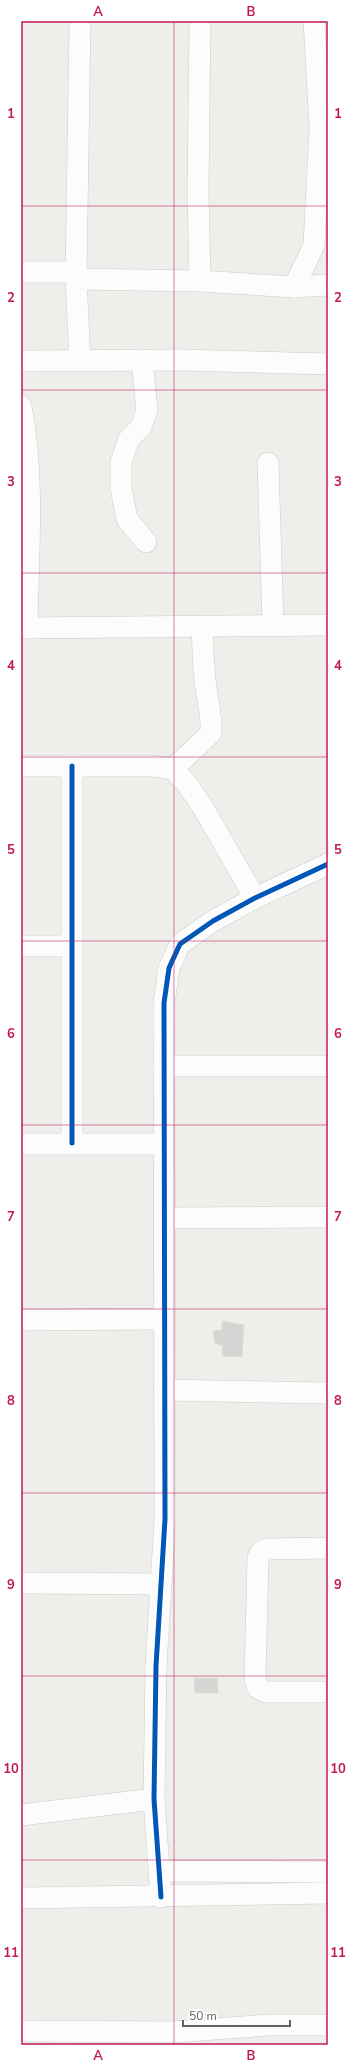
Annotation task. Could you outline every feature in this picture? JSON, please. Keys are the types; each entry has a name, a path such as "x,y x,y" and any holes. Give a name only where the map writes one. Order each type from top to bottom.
{"street":[{"path":"80,21 76,275 80,361"},
{"path":"200,21 198,192 200,281"},
{"path":"294,287 314,245 324,129 314,21"},
{"path":"21,272 294,287 328,285"},
{"path":"142,360 146,410 141,427 130,439 121,462 121,488 127,519 146,542"},
{"path":"21,361 142,360 328,364"},
{"path":"21,406 25,429 29,504 24,628 328,625"},
{"path":"268,463 273,625"},
{"path":"173,769 186,755 203,743 211,733 212,718 206,689 202,626"},
{"path":"21,766 153,766 173,769 187,784 202,806 255,898"},
{"path":"72,766 72,1143"},
{"path":"161,1897 154,1799 156,1666 165,1519 164,1003 169,968 180,944 213,921 255,898 328,864"},
{"path":"21,946 72,946"},
{"path":"164,1066 328,1066"},
{"path":"21,1144 164,1144"},
{"path":"164,1218 328,1217"},
{"path":"21,1320 164,1319"},
{"path":"164,1390 328,1393"},
{"path":"328,1548 268,1549 261,1552 258,1558 256,1680 258,1688 265,1692 328,1692"},
{"path":"21,1583 161,1584"},
{"path":"21,1815 154,1799"},
{"path":"159,1872 328,1872"},
{"path":"21,1898 161,1897 328,1893"},
{"path":"21,2031 173,2032 269,2024 328,2025"}],"building":[{"path":"222,1321 244,1325 242,1357 222,1356 223,1346 215,1343 213,1331 222,1330"},
{"path":"194,1678 217,1678 218,1693 195,1693"}],"cycle path":[{"path":"72,766 72,1143"},
{"path":"161,1897 154,1799 156,1666 165,1519 164,1003 169,968 180,944 213,921 255,898 328,864"}]}
